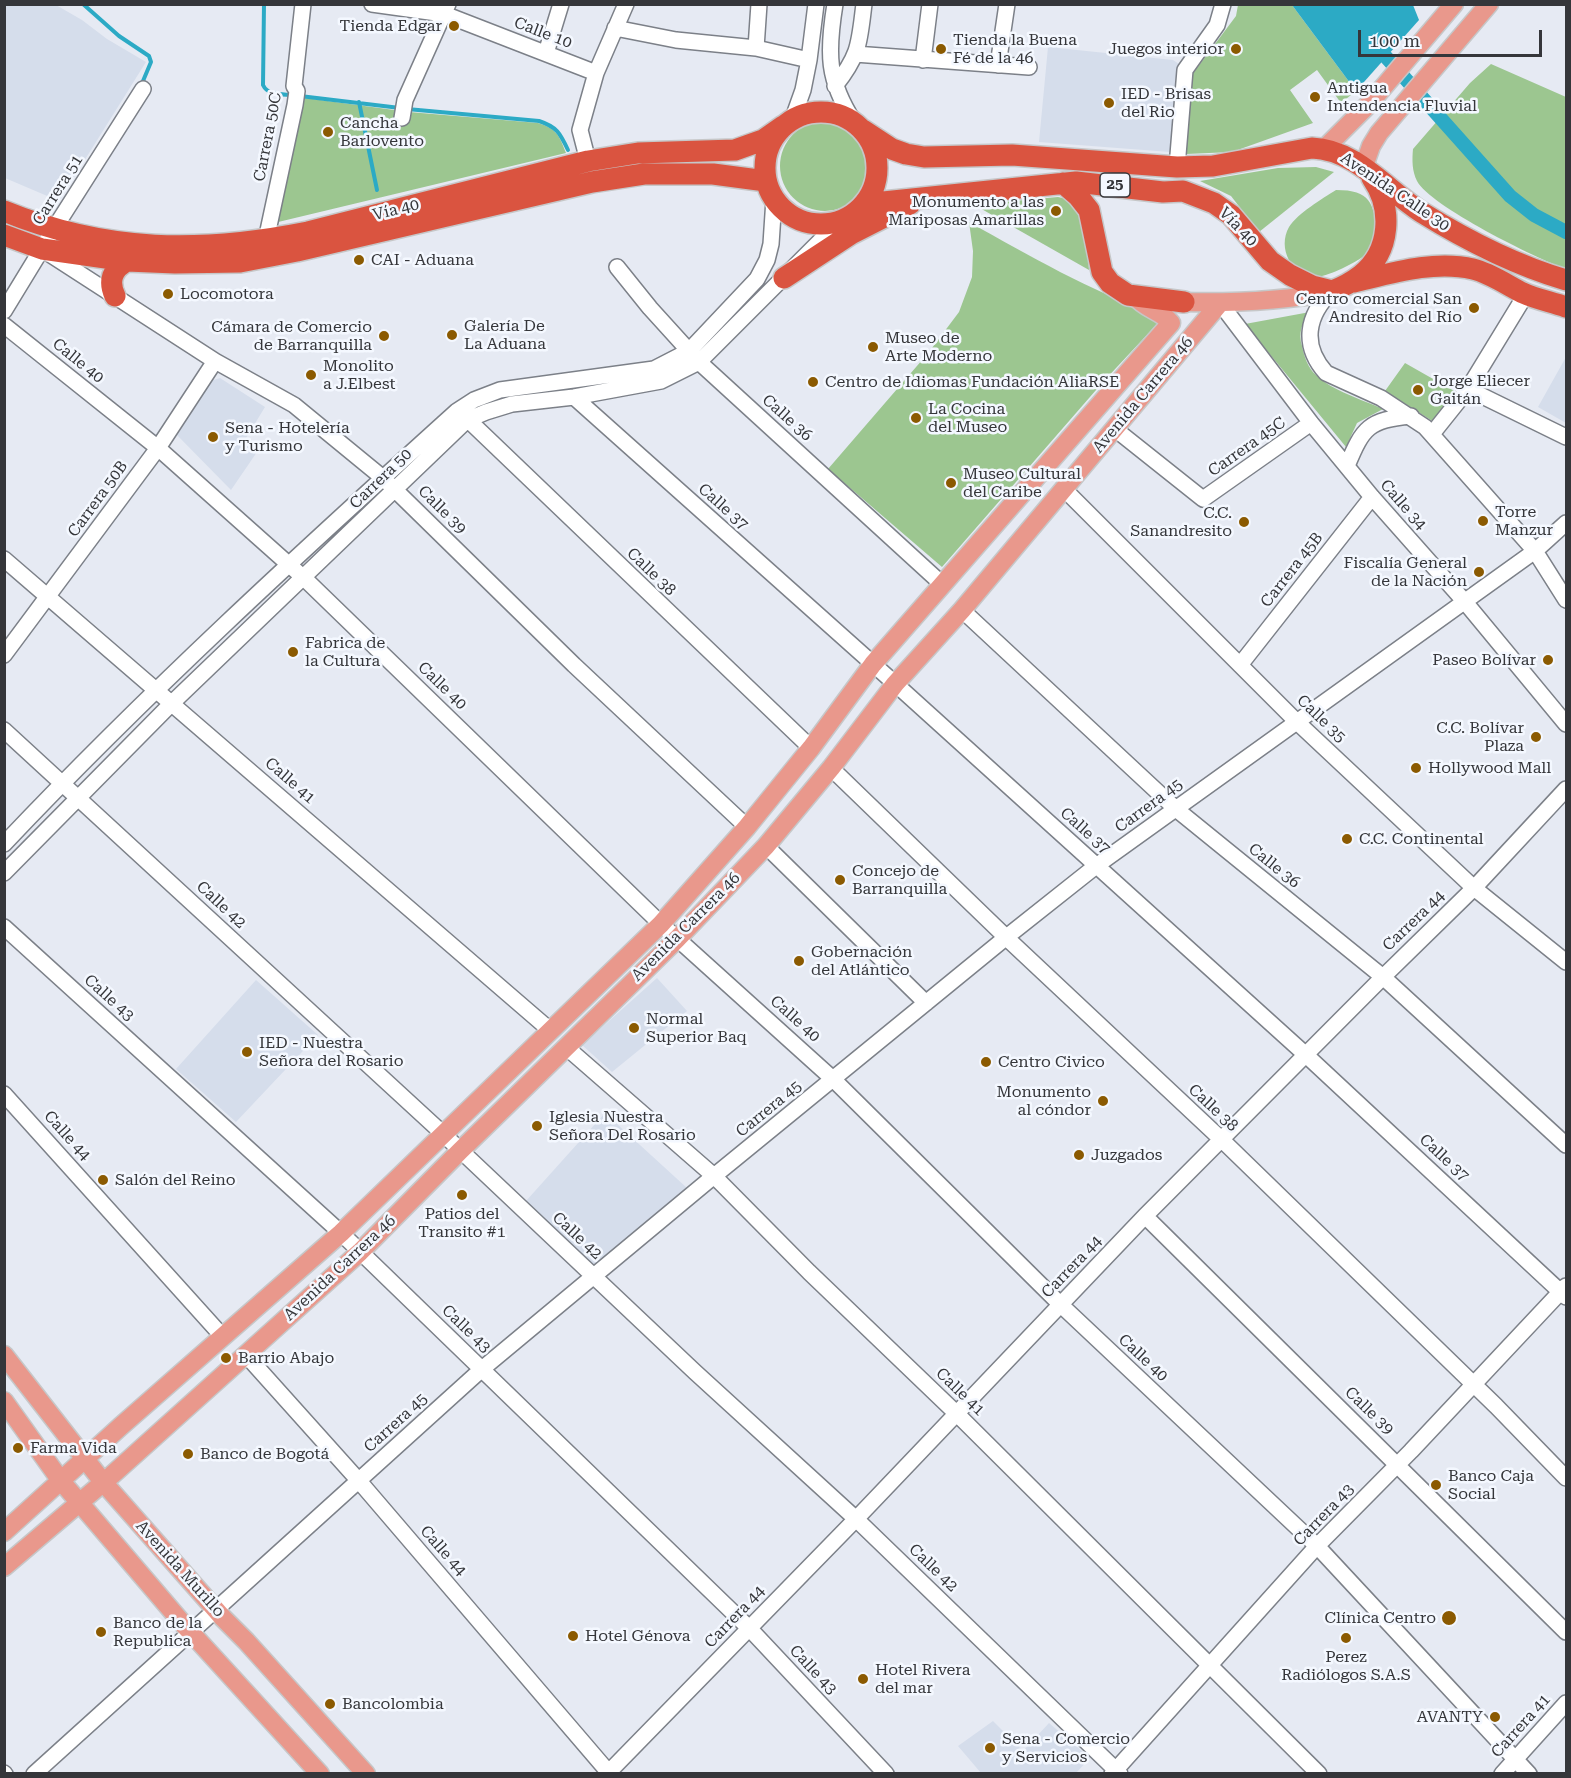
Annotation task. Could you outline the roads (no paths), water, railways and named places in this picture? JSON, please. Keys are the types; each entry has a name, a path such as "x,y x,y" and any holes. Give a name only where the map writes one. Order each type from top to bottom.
{"highway":[{"name":"25","path":"788,122 805,113 831,112 859,126"},
{"name":"Vía 40","path":"4,211 54,229 110,242 195,246 266,240 308,232 588,161 638,153 735,150 763,140 788,122"},
{"path":"770,190 764,166 767,151 773,137 788,122"},
{"name":"Avenida Calle 30","path":"859,126 892,148 906,154 924,157 1012,155 1177,167 1213,166 1312,148 1324,148 1343,154 1419,210 1449,228 1537,272 1566,280"},
{"path":"859,126 872,144 876,167 872,190 864,204"},
{"path":"1342,287 1373,263 1380,250 1386,222 1381,193 1364,169"},
{"name":"Vía 40","path":"4,235 42,249 127,261 240,262 297,251 568,187 644,174 713,174 770,190"},
{"name":"Vía 40","path":"864,204 1076,182 1163,192 1183,191 1214,203 1231,215 1270,261 1290,275 1312,286 1342,287"},
{"name":"25","path":"1063,183 1089,210 1102,272 1116,288 1128,295 1184,302"},
{"name":"25","path":"770,190 784,211 797,219 811,223 826,224 841,220 864,204"},
{"path":"784,278 851,234 923,198"},
{"path":"115,296 111,280 119,265 127,261"},
{"name":"25","path":"1342,287 1407,270 1436,266 1455,267 1474,269 1526,294 1566,307"}],"main road":[{"path":"1324,148 1369,104 1454,4"},
{"path":"1364,169 1371,146 1489,4"},
{"name":"25","path":"1184,302 1220,303 1310,296 1342,287"},
{"name":"Avenida Carrera 46","path":"4,1532 341,1233 661,924 747,827 811,748 873,664 1171,323 1165,316 1142,304 1135,296"},
{"name":"Avenida Carrera 46","path":"4,1567 59,1521 360,1252 676,939 766,846 831,768 896,684 1220,303"},
{"name":"Avenida Murillo","path":"4,1355 103,1482 215,1610 366,1773"},
{"name":"Avenida Murillo","path":"4,1401 61,1481 190,1632 320,1773"},
{"path":"59,1521 78,1518 98,1524"}],"street":[{"name":"Carrera 50C","path":"266,240 296,98 294,86 303,4"},
{"name":"Calle 10","path":"372,4 446,9 596,74"},
{"path":"546,53 561,4"},
{"path":"588,161 580,130 596,74 626,4"},
{"path":"756,48 759,4"},
{"path":"835,4 831,66 835,86 843,105 859,126"},
{"path":"835,86 851,64 859,45 864,4"},
{"path":"923,60 930,4"},
{"path":"998,65 1007,4"},
{"path":"1177,167 1185,70 1217,25 1223,5"},
{"path":"404,107 446,9"},
{"path":"788,122 803,90 815,12"},
{"path":"615,28 676,40 756,48 809,60"},
{"path":"855,54 1029,67"},
{"name":"Carrera 51","path":"4,311 143,89"},
{"name":"Carrera 50","path":"4,873 172,703 396,489 463,416 474,400 500,390 654,369 694,356 757,279 767,260 771,244 770,190"},
{"name":"Carrera 50","path":"4,844 157,689 288,564 383,478 463,416 512,404 574,397 661,381 694,356 784,278 841,220"},
{"name":"Calle 39","path":"42,249 215,361 294,405 396,489 574,665 747,827"},
{"name":"Calle 36","path":"617,267 650,308 694,356 943,585"},
{"path":"1342,287 1320,303 1313,315 1310,330 1311,347 1316,360 1326,373 1381,398 1411,416 1432,434 1535,551 1566,600"},
{"path":"1432,434 1468,389 1526,294"},
{"name":"Calle 34","path":"1220,303 1311,423 1566,724"},
{"name":"Calle 40","path":"4,325 158,448 304,578 676,939 700,958 834,1080 1060,1305 1317,1546 1529,1773"},
{"name":"Carrera 50B","path":"4,655 158,448 215,361"},
{"path":"1468,389 1566,437"},
{"name":"Calle 37","path":"574,397 896,684 1565,1291"},
{"name":"Calle 38","path":"463,416 811,748"},
{"path":"1347,466 1368,427 1383,418 1411,416"},
{"name":"Carrera 45C","path":"1115,429 1203,500 1311,423"},
{"name":"Calle 35","path":"1063,488 1297,722 1474,888 1566,962"},
{"name":"Carrera 45B","path":"1240,665 1372,497"},
{"name":"Carrera 45","path":"34,1773 482,1369 926,1003 1096,866 1535,551 1566,523"},
{"name":"Calle 41","path":"4,560 157,689 551,1030"},
{"name":"Calle 36","path":"962,609 1176,809 1383,977 1566,1145"},
{"name":"Calle 42","path":"4,730 444,1135 695,1372 856,1519 1116,1772"},
{"name":"Calle 38","path":"831,768 1006,938 1221,1139 1474,1385 1566,1478"},
{"name":"Carrera 44","path":"609,1773 856,1519 1145,1216 1474,888 1566,789"},
{"path":"766,846 926,1003"},
{"name":"Calle 43","path":"4,927 341,1233 749,1628 886,1773"},
{"name":"Calle 41","path":"566,1047 714,1176 1318,1773"},
{"name":"Calle 44","path":"4,1094 223,1337"},
{"name":"Calle 39","path":"1145,1216 1566,1632"},
{"name":"Carrera 43","path":"1116,1772 1317,1546 1565,1291"},
{"name":"Calle 44","path":"246,1355 359,1480 609,1773"},
{"name":"Carrera 41","path":"1502,1773 1566,1702"}],"water":[{"path":"1292,5 1413,5 1419,20 1356,91"}],"waterway":[{"path":"83,4 119,36 149,56 151,62 143,86"},
{"path":"264,4 263,85 272,93 293,95"},
{"path":"1386,57 1510,196 1534,215 1566,232"},
{"path":"300,96 400,108"},
{"path":"359,102 377,190"},
{"path":"407,109 539,121 557,131 568,150"}],"place":[{"name":"Tienda Edgar","path":"454,26"},
{"name":"Tienda la Buena Fé de la 46","path":"941,49"},
{"name":"Juegos interior","path":"1236,49"},
{"name":"Antigua Intendencia Fluvial","path":"1315,97"},
{"name":"IED - Brisas del Rio","path":"1109,103"},
{"name":"Cancha Barlovento","path":"328,132"},
{"name":"Monumento a las Mariposas Amarillas","path":"1056,211"},
{"name":"CAI - Aduana","path":"359,260"},
{"name":"Locomotora","path":"168,294"},
{"name":"Centro comercial San Andresito del Río","path":"1474,308"},
{"name":"Galería De La Aduana","path":"452,335"},
{"name":"Cámara de Comercio de Barranquilla","path":"384,336"},
{"name":"Museo de Arte Moderno","path":"873,347"},
{"name":"Monolito a J.Elbest","path":"311,375"},
{"name":"Centro de Idiomas Fundación AliaRSE","path":"813,382"},
{"name":"Jorge Eliecer Gaitán","path":"1418,390"},
{"name":"La Cocina del Museo","path":"916,418"},
{"name":"Sena - Hotelería y Turismo","path":"213,437"},
{"name":"Museo Cultural del Caribe","path":"951,483"},
{"name":"Torre Manzur","path":"1483,521"},
{"name":"C.C. Sanandresito","path":"1244,522"},
{"name":"Fiscalía General de la Nación","path":"1479,572"},
{"name":"Fabrica de la Cultura","path":"293,652"},
{"name":"Paseo Bolívar","path":"1548,660"},
{"name":"C.C. Bolívar Plaza","path":"1536,737"},
{"name":"Hollywood Mall","path":"1416,768"},
{"name":"C.C. Continental","path":"1347,839"},
{"name":"Concejo de Barranquilla","path":"840,880"},
{"name":"Gobernación del Atlántico","path":"799,961"},
{"name":"Normal Superior Baq","path":"634,1028"},
{"name":"IED - Nuestra Señora del Rosario","path":"247,1052"},
{"name":"Centro Civico","path":"986,1062"},
{"name":"Monumento al cóndor","path":"1103,1101"},
{"name":"Iglesia Nuestra Señora Del Rosario","path":"537,1126"},
{"name":"Juzgados","path":"1079,1155"},
{"name":"Salón del Reino","path":"103,1180"},
{"name":"Patios del Transito #1","path":"462,1195"},
{"name":"Barrio Abajo","path":"226,1358"},
{"name":"Farma Vida","path":"18,1448"},
{"name":"Banco de Bogotá","path":"188,1454"},
{"name":"Banco Caja Social","path":"1436,1485"},
{"name":"Clínica Centro","path":"1449,1618"},
{"name":"Banco de la Republica","path":"101,1632"},
{"name":"Hotel Génova","path":"573,1636"},
{"name":"Perez Radiólogos S.A.S","path":"1346,1638"},
{"name":"Hotel Rivera del mar","path":"863,1679"},
{"name":"Bancolombia","path":"330,1704"},
{"name":"AVANTY","path":"1495,1717"},
{"name":"Sena - Comercio y Servicios","path":"990,1748"}]}
